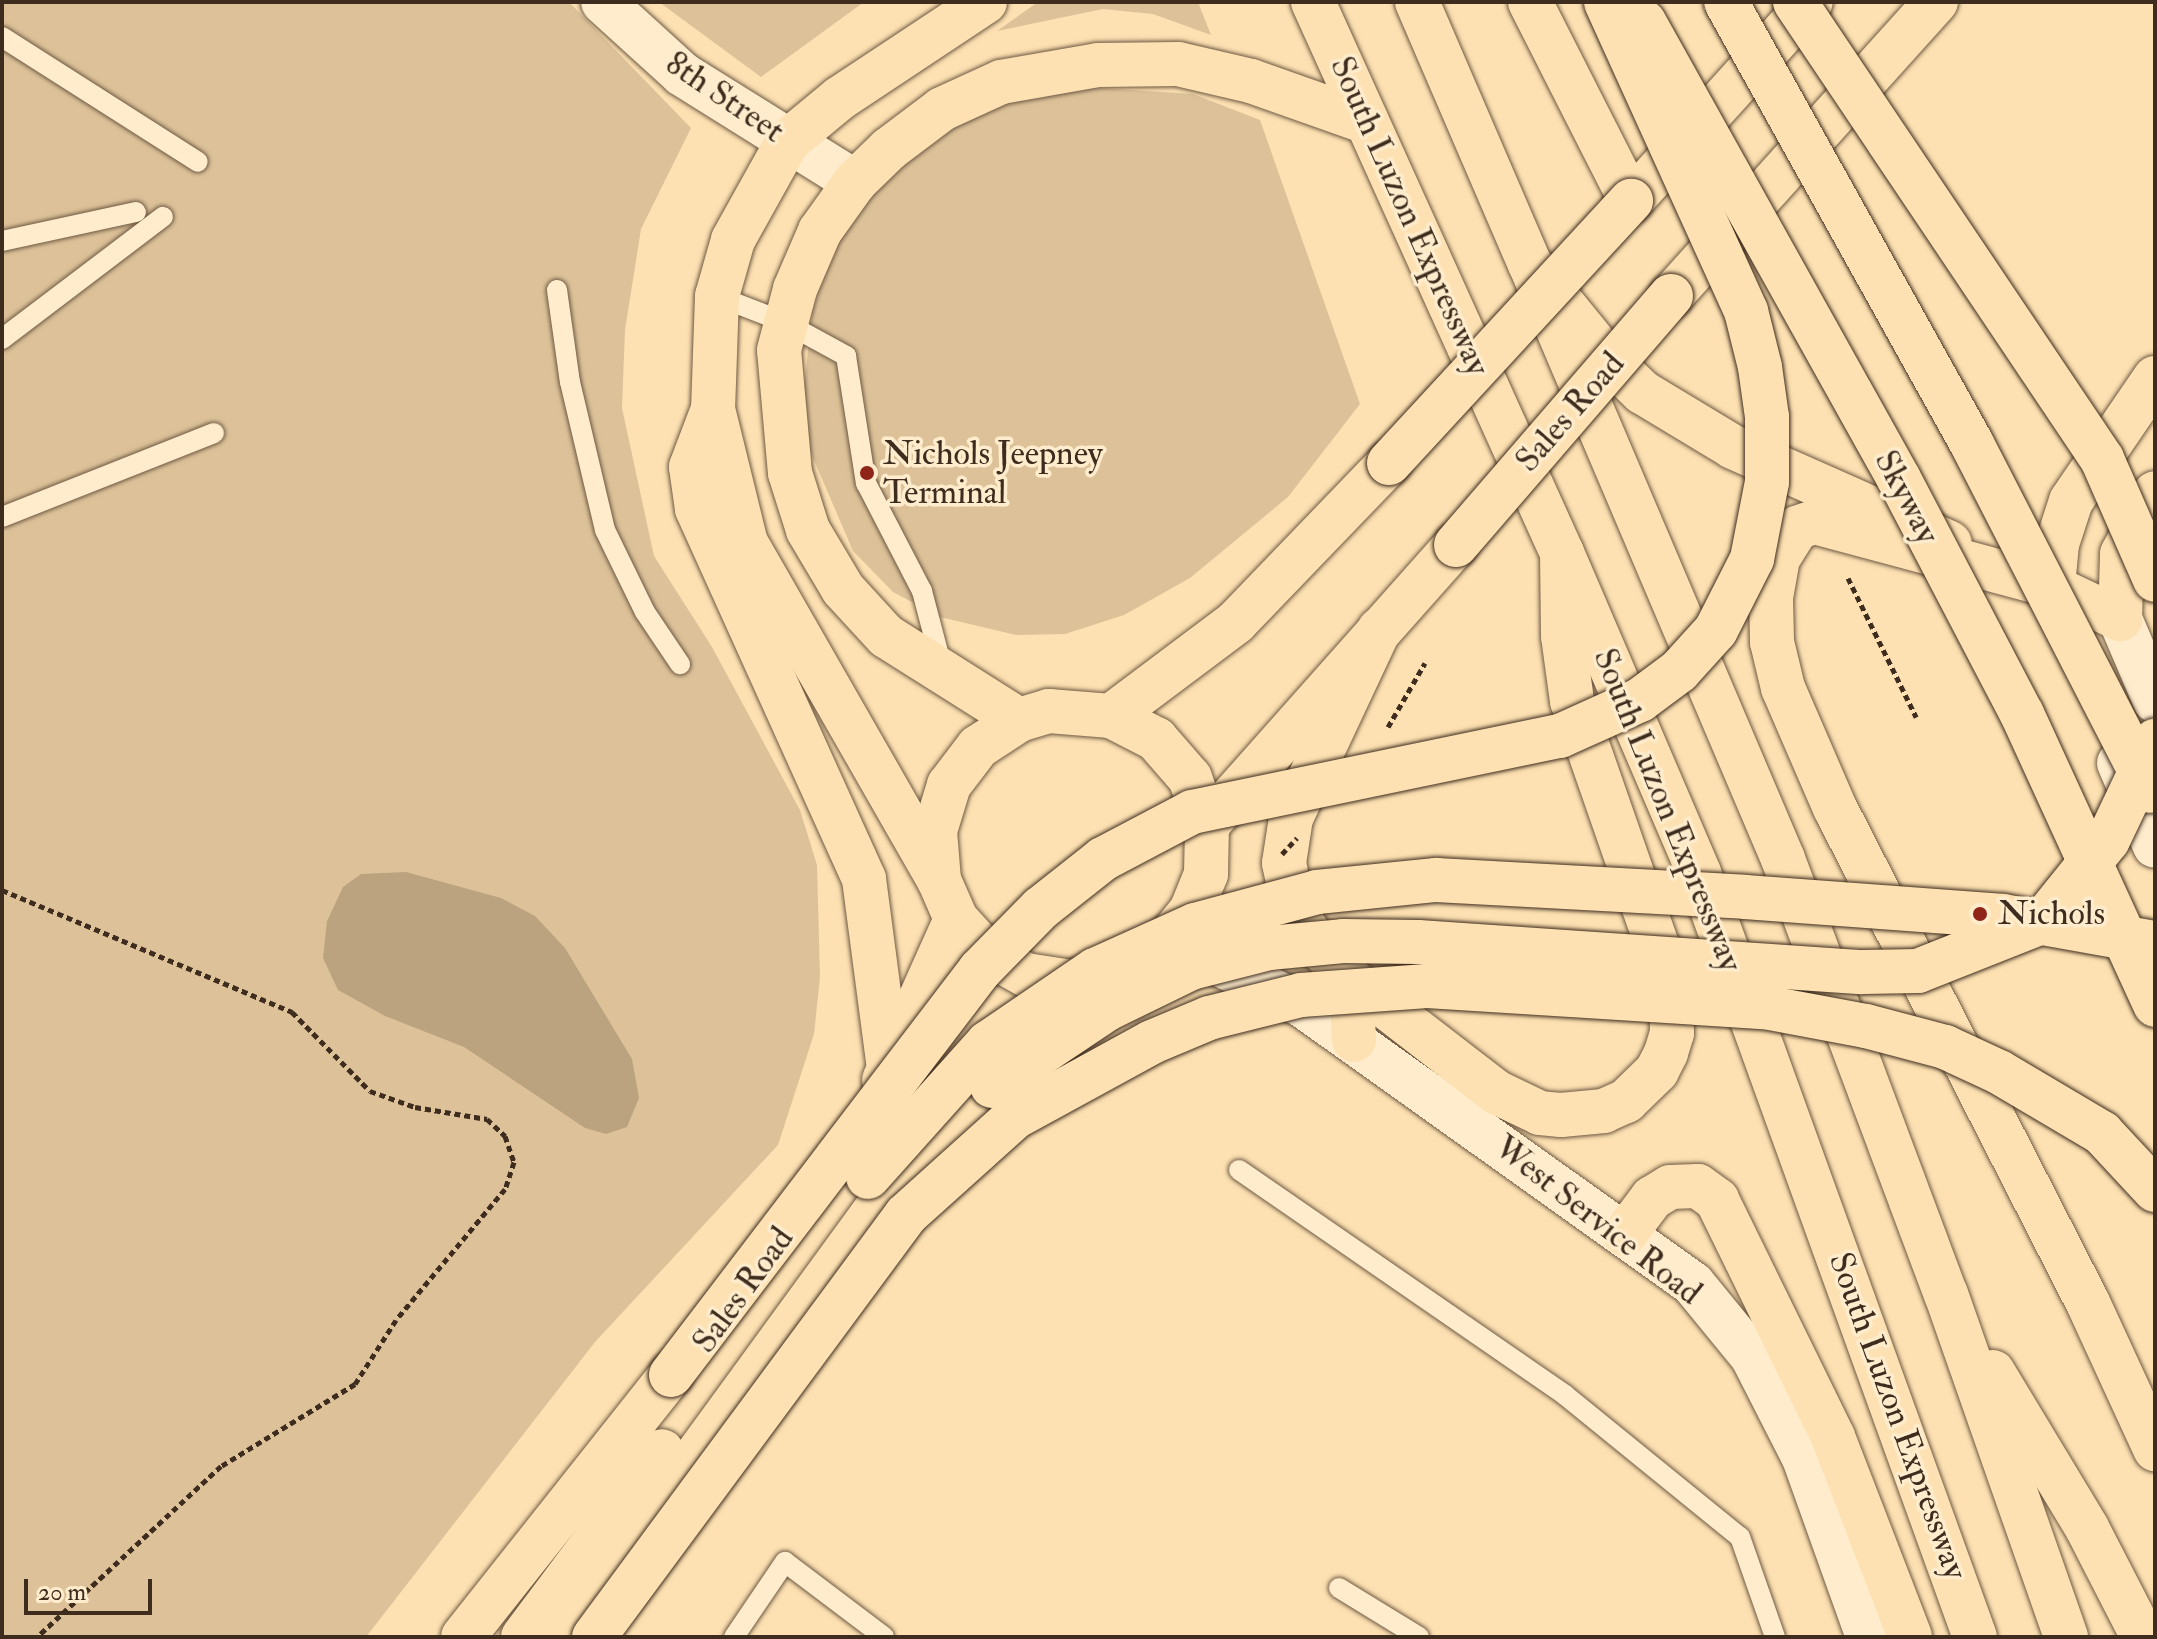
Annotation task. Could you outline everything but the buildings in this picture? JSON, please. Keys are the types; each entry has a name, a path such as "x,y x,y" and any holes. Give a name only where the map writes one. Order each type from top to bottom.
{"main road":[{"name":"8th Street","path":"603,2 682,74 855,182"},
{"path":"985,2 885,67 788,141 733,240 717,296 713,409 746,543 939,880 956,919 987,953 1026,975 1071,982 1117,974"},
{"name":"South Luzon Expressway","path":"1313,2 1562,553 1699,873 1975,1637"},
{"path":"1417,2 1783,859 1946,1294 2066,1637"},
{"path":"1530,2 1631,201"},
{"path":"463,1637 797,1215 980,970 1061,891 1103,859 1192,812 1494,752 1590,724 1669,678 1716,630 1752,559 1765,493 1767,417 1760,367 1746,311 1606,2"},
{"name":"Skyway","path":"1633,2 1899,479 2022,714 2155,1005"},
{"path":"1726,2 1972,444 2155,801"},
{"path":"1795,2 2102,459 2155,580"},
{"path":"1111,716 1236,622 1389,463 1811,2"},
{"name":"Sales Road","path":"1207,826 1883,55 1936,2"},
{"path":"1019,720 886,636 843,589 808,530 790,473 781,411 784,322 820,231 855,182 942,109 1001,82 1098,65 1178,64 1251,81 1367,122"},
{"path":"1530,264 1615,366 1696,427 1765,462 2053,586 2120,619"},
{"path":"2155,378 2071,501 2057,544 2053,586 2062,630 2155,846"},
{"path":"713,409 691,467 697,509 864,879 889,1068"},
{"path":"2155,493 2122,554 2120,619 2155,701"},
{"path":"2053,586 1834,524 1805,524 1782,547 1773,584 1772,642 1783,688 1835,808 2088,1303 2155,1449"},
{"path":"1379,630 1286,837 1286,882 1294,910 1343,972 1496,1092 1540,1113 1604,1111 1643,1087 1662,1062 1672,1033 1671,986 1572,701 1563,636 1562,553"},
{"path":"586,1637 901,1205 1117,974 1168,942 1191,911 1206,874 1207,826 1190,778 1156,739 1111,716 1049,711 1019,720 978,747 949,785 935,831 939,880"},
{"path":"564,1637 879,1205 937,1136 992,1086 1107,1009 1191,968 1228,956 1343,941 1918,971 2042,922 2108,840 2155,741"},
{"name":"West Service Road","path":"1206,874 1267,963 1302,1005"},
{"path":"523,1637 916,1119 988,1043 1095,970 1140,946 1253,906 1374,882 1436,880 2003,916 2155,943"},
{"name":"Sales Road","path":"491,1637 865,1120 956,919"},
{"name":"West Service Road","path":"1168,942 1220,960 1302,1005 1693,1284 1752,1356 1804,1458 1868,1637"},
{"path":"1267,963 1343,972"},
{"path":"1343,972 1354,1040"},
{"path":"594,1637 906,1215 1025,1110 1152,1042 1209,1018 1301,995 1427,986 1764,1007 1919,1040 1999,1072 2102,1133 2155,1190"},
{"path":"963,1139 1185,1028 1302,1005"},
{"path":"1625,1234 1652,1198 1670,1187 1698,1186 1717,1200 1833,1437 1910,1637"},
{"path":"1946,1294 2087,1528 2143,1637"}],"lane":[{"path":"2,37 198,162"},
{"path":"2,241 136,212"},
{"path":"2,339 163,217"},
{"path":"557,290 570,382 605,530 645,612 680,664"},
{"path":"717,296 784,322 846,356 866,483 922,591 943,671"},
{"path":"2,517 214,433"},
{"path":"1239,1170 1565,1395 1740,1537 1775,1637"},
{"path":"734,1637 785,1562 884,1637"},
{"path":"1339,1588 1419,1637"}],"path":[{"path":"1805,524 1847,577 1916,717"},
{"path":"2,890 292,1012 370,1091 415,1107 487,1119 505,1136 514,1162 505,1189 396,1320 355,1384 221,1466 37,1637"}],"shaded area":[{"path":"2,2 569,2 691,128 641,229 625,330 622,408 654,556 712,647 800,810 817,865 820,977 814,1034 778,1145 595,1342 366,1637 2,1637"},
{"path":"659,2 864,2 761,77"},
{"path":"1038,2 1198,2 1211,35 1153,14 1103,9 997,31"},
{"path":"1054,85 1193,94 1260,120 1360,404 1288,497 1190,578 1124,615 1065,634 1016,635 940,617 893,592 853,551 807,444 804,387 812,314 829,255 865,196 981,102"},
{"path":"406,872 501,898 535,916 565,948 632,1059 639,1098 627,1127 606,1134 585,1128 464,1047 385,1016 338,990 323,958 327,921 343,887 361,874"}],"place":[{"name":"Nichols Jeepney Terminal","path":"867,473"},
{"name":"Nichols","path":"1980,914"}]}
